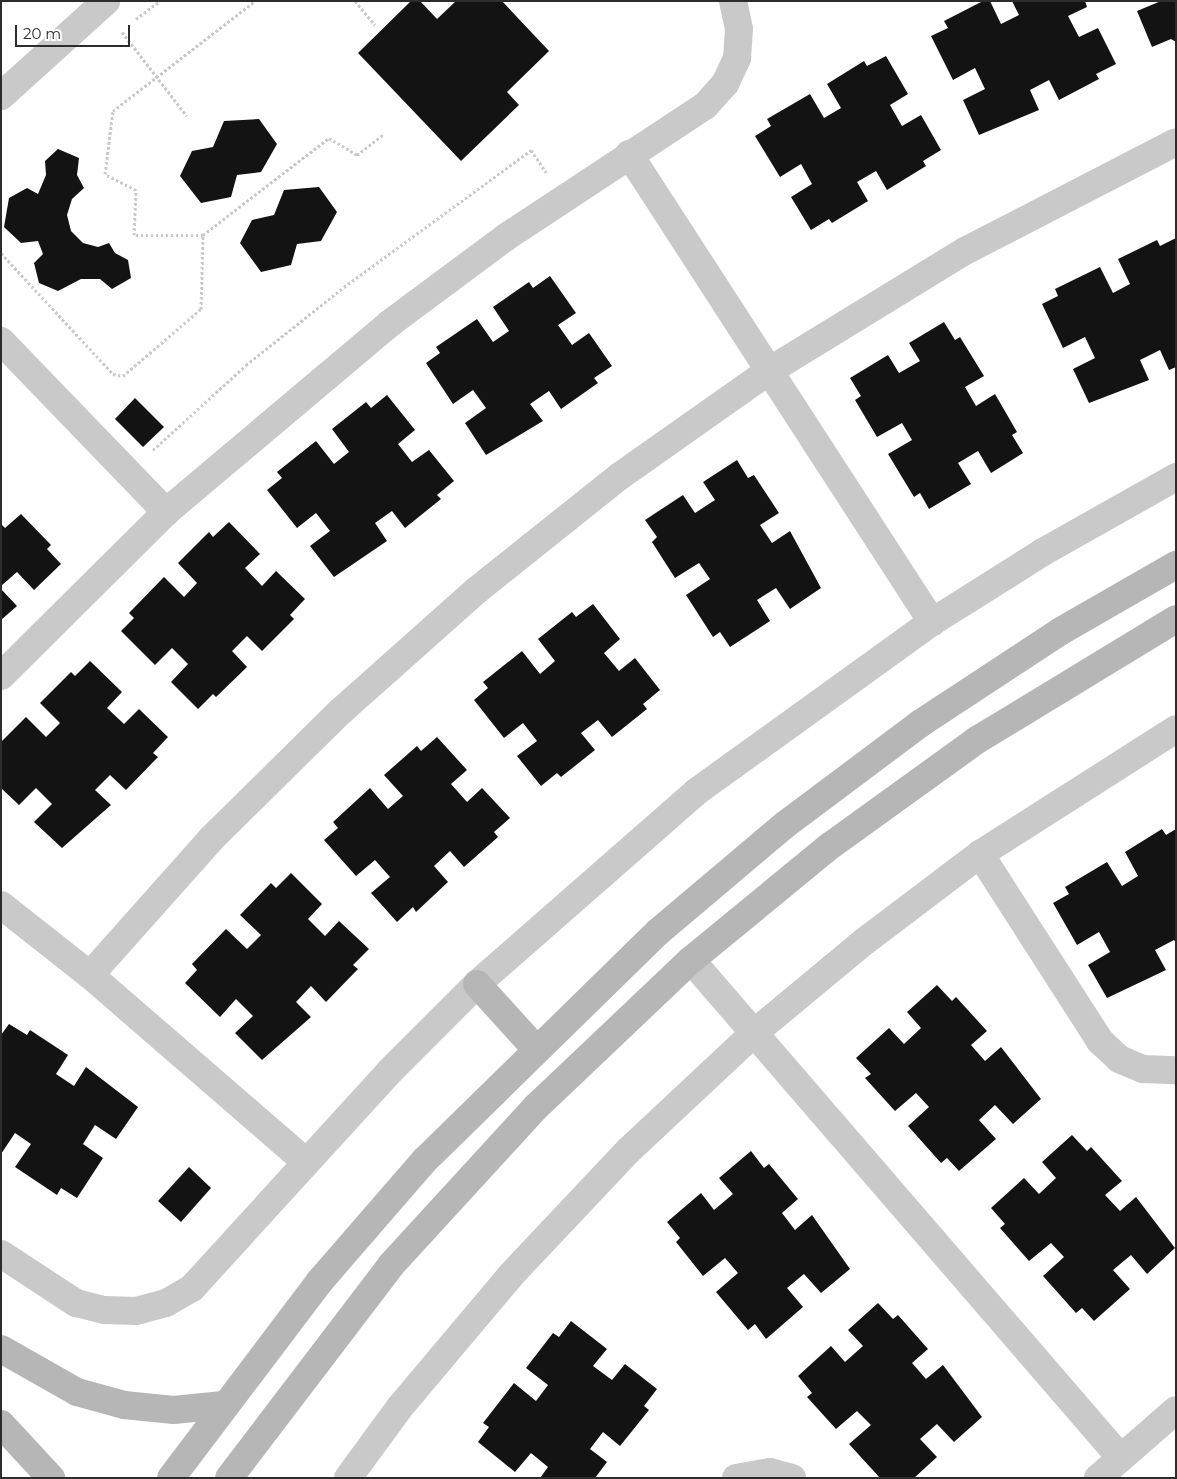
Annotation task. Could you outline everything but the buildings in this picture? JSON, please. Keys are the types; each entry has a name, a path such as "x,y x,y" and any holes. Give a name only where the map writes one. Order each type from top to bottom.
{"street":[{"path":"1,676 166,512 389,324 629,154 705,106 724,84 738,48 739,28 733,1"},
{"path":"1,96 104,3"},
{"path":"90,975 212,839 370,685 477,590 613,482 769,371 966,251 1176,142"},
{"path":"629,154 932,622"},
{"path":"1,341 166,512"},
{"path":"1,1254 76,1303 128,1311 166,1303 192,1288 214,1268 305,1161 477,984 696,792 932,622 1042,552 1176,477"},
{"path":"171,1478 223,1405 320,1281 424,1161 535,1048 658,932 786,824 921,723 1061,631 1176,565"},
{"path":"229,1478 392,1264 536,1107 691,960 830,846 977,740 1176,619"},
{"path":"348,1478 400,1407 510,1275 628,1150 754,1033 865,941 980,854 1176,729"},
{"path":"980,854 1100,1041 1119,1059 1143,1069 1176,1070"},
{"path":"1,905 90,975 305,1161"},
{"path":"691,960 1120,1457"},
{"path":"477,984 535,1048"},
{"path":"1,1349 77,1392 124,1405 174,1410 223,1405"},
{"path":"1098,1478 1176,1410"},
{"path":"1,1424 51,1478"},
{"path":"736,1478 770,1472 792,1478"}],"path":[{"path":"255,1 113,111 105,174 136,190 134,235 203,235 328,138 358,155 384,134"},
{"path":"355,1 376,25"},
{"path":"104,3 187,116"},
{"path":"129,472 246,365 531,150 550,178"},
{"path":"1,253 113,374 123,376 201,309 203,235"}]}
